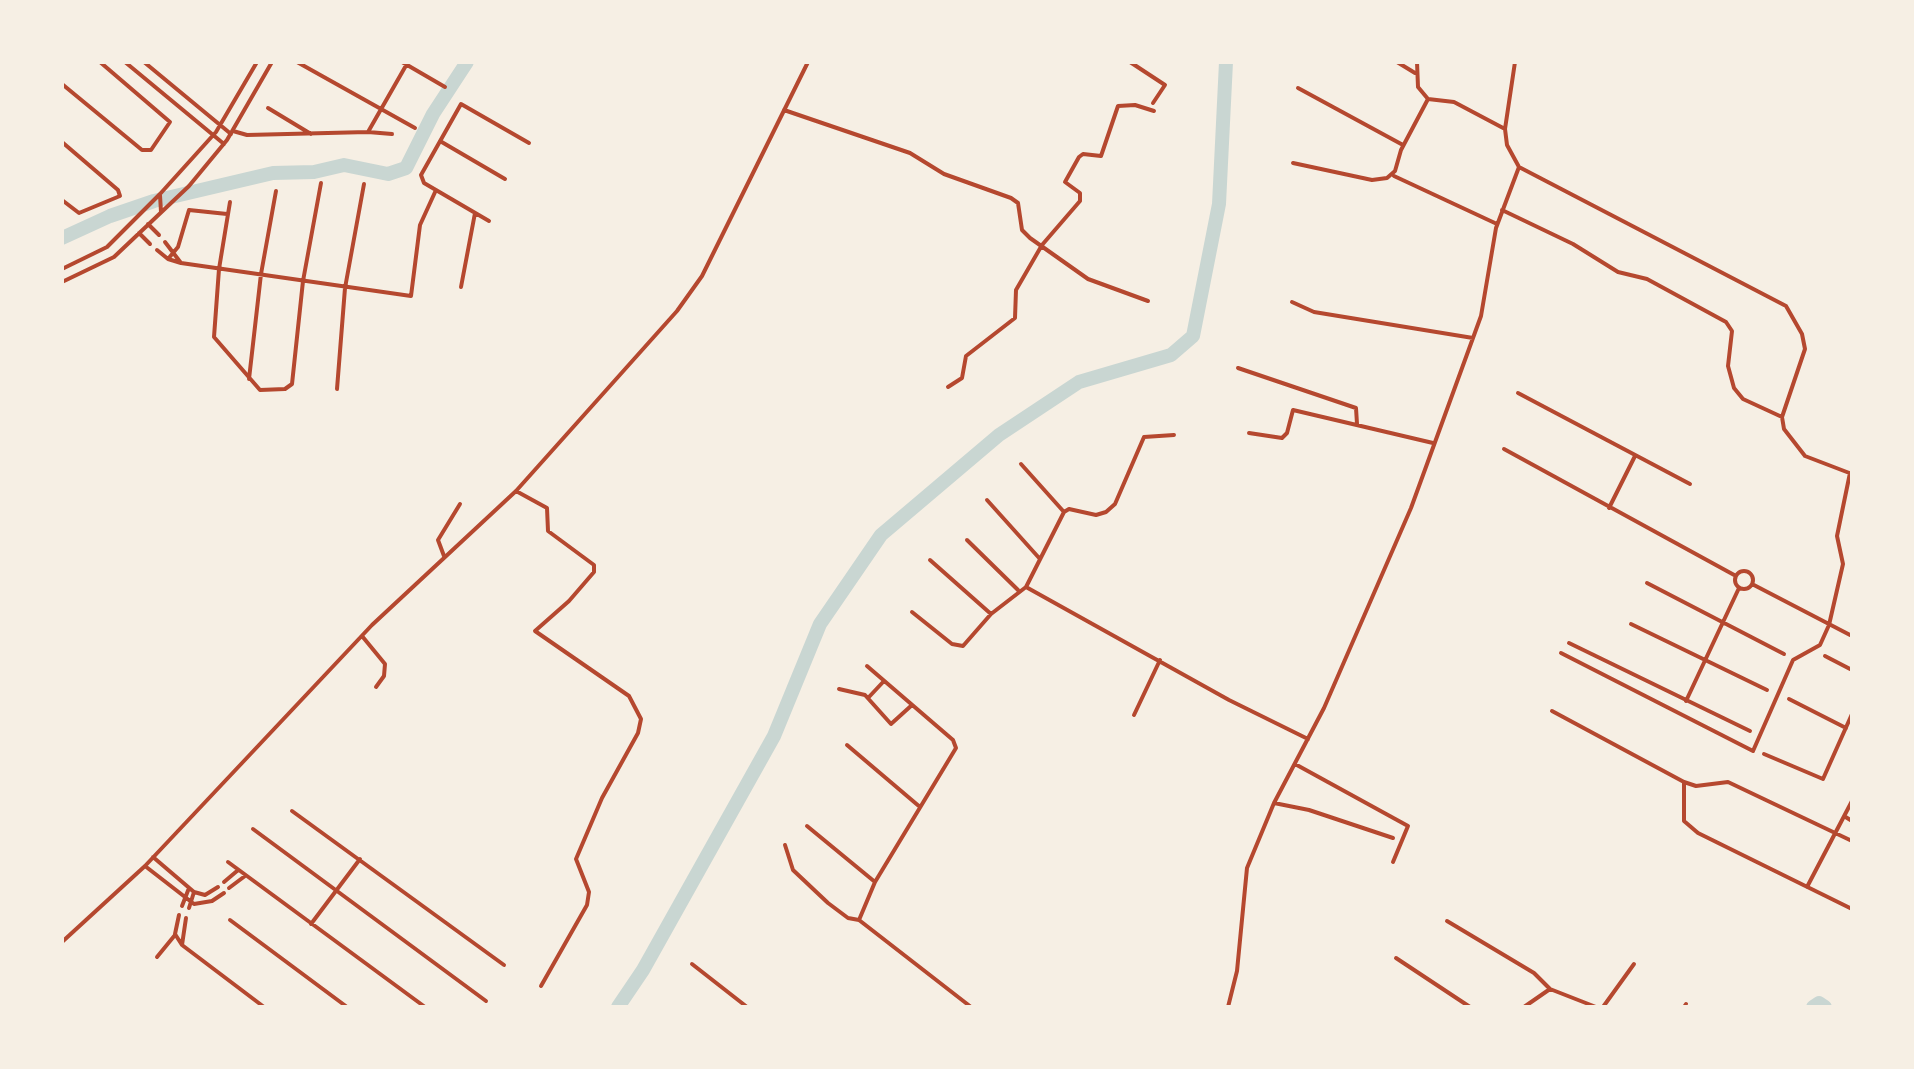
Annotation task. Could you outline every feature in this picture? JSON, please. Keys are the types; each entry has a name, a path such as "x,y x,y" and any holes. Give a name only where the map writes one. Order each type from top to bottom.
{"street":[{"path":"62,84 142,150 151,150 170,122 100,62"},
{"path":"125,62 224,144"},
{"path":"144,62 232,132 247,135 392,134"},
{"path":"62,269 107,247 158,196 213,136 257,62"},
{"path":"62,282 99,267 189,186 224,144 272,62"},
{"path":"297,62 415,128"},
{"path":"62,942 145,866 362,636 516,491 653,339 702,276 808,62"},
{"path":"1130,62 1165,85 1153,103"},
{"path":"1397,62 1415,73"},
{"path":"1417,62 1415,73 1418,87 1428,99 1454,102 1505,129"},
{"path":"1515,62 1505,129 1507,145 1519,167 1786,306 1802,334 1805,349 1782,417 1792,443 1805,456 1851,474 1837,536 1843,564 1829,625 1820,645 1793,660 1753,751 1561,653"},
{"path":"368,132 405,63 445,87"},
{"path":"1298,88 1403,145"},
{"path":"1393,176 1403,145 1428,99"},
{"path":"186,113 193,103"},
{"path":"489,221 424,183 421,175 461,104 529,143"},
{"path":"948,387 962,378 966,356 1015,318 1016,290 1042,245 1080,201 1080,193 1065,184 1067,177 1083,154 1101,156 1116,109 1135,105 1154,111"},
{"path":"268,108 311,134"},
{"path":"784,110 910,153 944,174 1011,198 1021,212 1022,230 1088,279 1148,301"},
{"path":"440,141 505,179"},
{"path":"62,142 118,190 120,196 82,213 62,200"},
{"path":"1293,163 1372,180 1393,176 1497,224"},
{"path":"1228,1007 1237,971 1247,868 1411,508 1473,338 1487,289 1501,209 1519,167"},
{"path":"230,202 219,269 214,337 249,379 264,391 285,389 292,384 303,281 321,183"},
{"path":"337,389 345,288 364,184"},
{"path":"157,250 168,259 181,263 411,296 420,225 436,190"},
{"path":"249,379 261,274 276,191"},
{"path":"158,196 162,211"},
{"path":"1501,209 1573,244 1618,272 1647,279 1726,322 1732,331 1728,366 1734,388 1743,399 1782,417"},
{"path":"168,259 175,252 189,210 228,214"},
{"path":"461,287 475,213"},
{"path":"148,224 159,235"},
{"path":"139,233 150,244"},
{"path":"165,242 181,263"},
{"path":"1292,302 1314,312 1473,338"},
{"path":"1238,368 1356,408 1357,424"},
{"path":"1518,393 1690,484"},
{"path":"1249,433 1285,436 1293,410 1433,443"},
{"path":"912,612 960,647 991,614 1018,590 1026,587 1064,512 1069,509 1096,515 1106,512 1115,504 1144,437 1174,435"},
{"path":"1504,449 1736,576 1739,588 1686,701"},
{"path":"1609,508 1636,456"},
{"path":"1021,464 1064,512"},
{"path":"516,491 547,508 548,531 594,565 594,572 569,601 535,631 629,696 641,719 638,733 602,798 576,859 589,892 587,905 541,986"},
{"path":"987,500 1040,559"},
{"path":"444,556 438,540 445,523 460,504"},
{"path":"967,540 1018,590"},
{"path":"930,560 991,614"},
{"path":"1736,576 1743,570 1749,572 1752,584 1852,636"},
{"path":"1647,583 1784,654"},
{"path":"1739,588 1748,588 1752,584"},
{"path":"1026,587 1229,700 1308,739"},
{"path":"1631,624 1767,690"},
{"path":"362,636 385,664 384,676 376,687"},
{"path":"1569,643 1750,731"},
{"path":"1825,656 1852,670"},
{"path":"1134,715 1160,660"},
{"path":"859,920 875,882 956,748 953,740 867,666"},
{"path":"868,698 884,681"},
{"path":"839,689 868,698 891,724 912,705"},
{"path":"1789,699 1846,728"},
{"path":"1552,711 1684,782 1696,786 1728,782 1852,841"},
{"path":"1764,754 1823,779 1852,714"},
{"path":"847,745 920,807"},
{"path":"1295,764 1408,826 1393,862"},
{"path":"1684,782 1684,821 1698,833 1852,909"},
{"path":"1807,887 1852,801"},
{"path":"1274,803 1309,810 1393,838"},
{"path":"292,811 504,965"},
{"path":"1844,816 1852,821"},
{"path":"807,826 875,882"},
{"path":"253,829 486,1001"},
{"path":"785,845 793,870 828,903 848,918 859,920 971,1007"},
{"path":"153,857 192,890 205,895 218,887"},
{"path":"311,924 360,859"},
{"path":"228,862 422,1006"},
{"path":"145,866 185,898 190,906"},
{"path":"224,882 238,870"},
{"path":"229,888 245,876"},
{"path":"182,906 192,890"},
{"path":"190,906 192,890"},
{"path":"190,906 202,905 224,893"},
{"path":"179,915 175,934 182,945 264,1007"},
{"path":"182,945 186,918"},
{"path":"230,920 347,1007"},
{"path":"1447,921 1534,973 1550,989 1576,996 1596,1007"},
{"path":"157,957 175,934 183,929"},
{"path":"1396,958 1470,1007"},
{"path":"692,964 747,1007"},
{"path":"1603,1007 1634,964"},
{"path":"1524,1007 1550,989"}],"waterway":[{"path":"62,238 110,216 154,201 273,173 314,172 344,165 388,174 406,168 433,114 467,62"},
{"path":"618,1007 643,970 774,736 820,624 881,535 999,435 1079,382 1171,355 1193,336 1219,204 1226,62"},
{"path":"1813,1007 1819,1003 1825,1007"}]}
